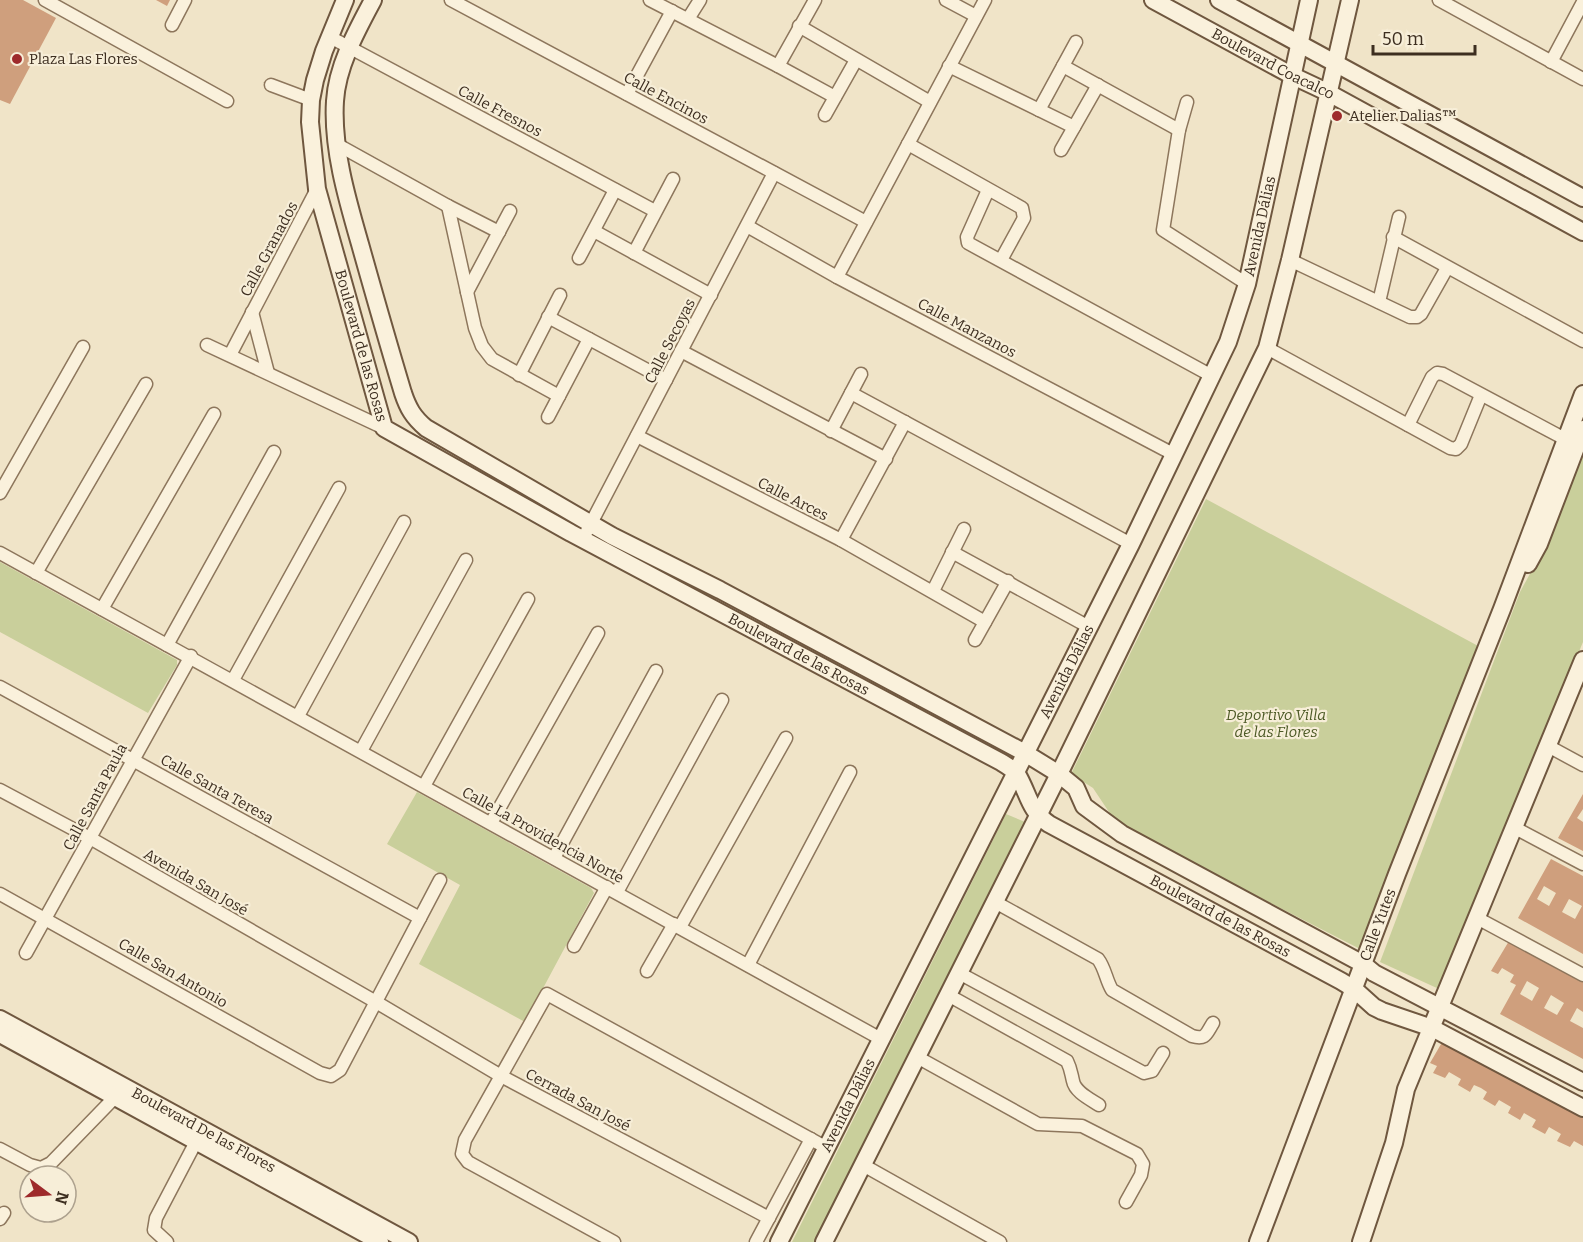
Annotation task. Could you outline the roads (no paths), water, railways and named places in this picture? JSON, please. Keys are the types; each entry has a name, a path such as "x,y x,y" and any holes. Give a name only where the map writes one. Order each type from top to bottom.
{"main road":[{"name":"Boulevard de las Rosas","path":"345,0 315,80 310,122 317,189 384,428 583,539 1001,762 1016,772 1038,816 1049,824 1354,989 1374,1007 1432,1028 1583,1108"},
{"name":"Boulevard de las Rosas","path":"373,0 350,47 338,81 335,100 338,145 344,186 375,300 407,406 414,418 426,428 612,536 720,590 1025,753 1059,774 1076,788 1084,806 1122,834 1374,972 1583,1082"},
{"name":"Boulevard Coacalco","path":"1153,0 1583,232"},
{"name":"Boulevard Coacalco","path":"1220,0 1583,198"},
{"name":"Avenida Dálias","path":"779,1242 1131,544 1228,342 1246,284 1309,0"},
{"path":"824,1242 1059,774 1267,348 1290,260 1350,0"},
{"name":"Calle Yutes","path":"1258,1242 1397,874 1502,609 1583,394"},
{"name":"Calle Yutes","path":"1502,609 1539,544 1583,429"},
{"path":"1361,1242 1394,1143 1406,1089 1582,664"},
{"name":"Boulevard De las Flores","path":"0,1019 120,1093"},
{"name":"Boulevard De las Flores","path":"0,1034 120,1093 199,1136 409,1242"},
{"name":"Boulevard De las Flores","path":"199,1136 380,1242"}],"street":[{"path":"45,0 227,101"},
{"path":"171,25 185,0"},
{"name":"Calle Encinos","path":"451,0 866,222"},
{"path":"651,0 835,97"},
{"path":"688,19 700,0"},
{"path":"778,66 815,0"},
{"path":"946,0 976,16"},
{"path":"837,277 985,0"},
{"path":"1439,0 1583,79"},
{"path":"1551,62 1580,16 1583,2"},
{"path":"627,94 672,11"},
{"path":"799,26 930,102"},
{"name":"Calle Fresnos","path":"330,37 655,211"},
{"path":"1039,110 1076,42"},
{"path":"825,115 856,60"},
{"path":"949,66 1074,126"},
{"path":"1063,66 1179,130"},
{"path":"271,85 311,100"},
{"path":"1061,150 1098,85"},
{"path":"1187,102 1179,130 1163,230 1246,284"},
{"path":"908,144 1022,208 1025,213 1024,218 1001,260"},
{"path":"338,145 448,207 499,232"},
{"name":"Calle Secoyas","path":"583,539 774,173"},
{"path":"634,253 673,179"},
{"name":"Calle Granados","path":"268,373 252,312 317,189"},
{"path":"579,258 615,190"},
{"path":"988,190 967,237 968,243 1212,376"},
{"path":"448,207 475,328 482,346 492,359 559,396"},
{"path":"467,292 510,211"},
{"path":"1379,302 1393,237 1400,217"},
{"name":"Calle Manzanos","path":"747,226 837,277 1175,455"},
{"path":"594,231 711,295"},
{"path":"1393,237 1583,341"},
{"path":"1290,260 1410,316 1417,317 1421,314 1447,268"},
{"path":"519,375 560,295"},
{"path":"230,355 252,312"},
{"path":"548,317 666,380"},
{"path":"548,417 590,339"},
{"path":"207,345 384,428"},
{"path":"0,493 83,347"},
{"path":"1267,348 1450,448 1456,449 1461,444 1481,395"},
{"path":"681,351 886,459"},
{"path":"1408,425 1432,377 1437,373 1443,374 1565,439"},
{"path":"831,431 861,374"},
{"path":"36,573 146,384"},
{"path":"851,393 1131,544"},
{"path":"102,609 214,414"},
{"path":"841,540 905,422"},
{"name":"Calle Arces","path":"637,436 841,540 985,622"},
{"path":"167,645 274,452"},
{"path":"233,680 339,488"},
{"path":"298,716 404,522"},
{"path":"933,591 964,529"},
{"path":"952,552 1089,627"},
{"name":"Calle La Providencia Norte","path":"0,553 191,656 881,1039"},
{"path":"361,751 466,560"},
{"path":"975,640 1008,581"},
{"path":"424,786 528,599"},
{"path":"491,823 598,633"},
{"name":"Calle Santa Paula","path":"26,953 191,656"},
{"path":"554,858 656,670"},
{"name":"Calle Santa Teresa","path":"0,687 420,918"},
{"path":"574,946 612,890 722,700"},
{"path":"647,971 677,926 786,738"},
{"path":"1548,746 1583,765"},
{"path":"748,965 850,772"},
{"name":"Avenida San José","path":"0,790 90,838 376,1002"},
{"path":"1515,828 1583,864"},
{"path":"376,1002 440,880"},
{"name":"Calle San Antonio","path":"0,894 320,1073 331,1076 340,1070 376,1002"},
{"path":"995,902 1098,959 1112,990 1192,1035 1200,1038 1205,1036 1213,1023"},
{"path":"1477,918 1583,975"},
{"path":"959,973 1144,1073 1152,1071 1163,1053"},
{"path":"614,1242 468,1162 462,1154 465,1140 547,994 827,1148"},
{"path":"948,995 1067,1061 1077,1090 1099,1105"},
{"name":"Cerrada San José","path":"376,1002 501,1076 769,1218"},
{"path":"917,1057 1038,1124 1083,1126 1137,1154 1143,1164 1141,1175 1126,1202"},
{"path":"0,1149 30,1165 41,1168 51,1163 120,1093"},
{"path":"167,1242 154,1230 156,1218 199,1136"},
{"path":"756,1242 811,1139"},
{"path":"862,1165 1000,1242"}],"place":[{"name":"Plaza Las Flores","path":"17,59"},
{"name":"Atelier Dalias™","path":"1337,116"}],"park label":[{"name":"Deportivo Villa de las Flores","path":"1276,724"}]}
